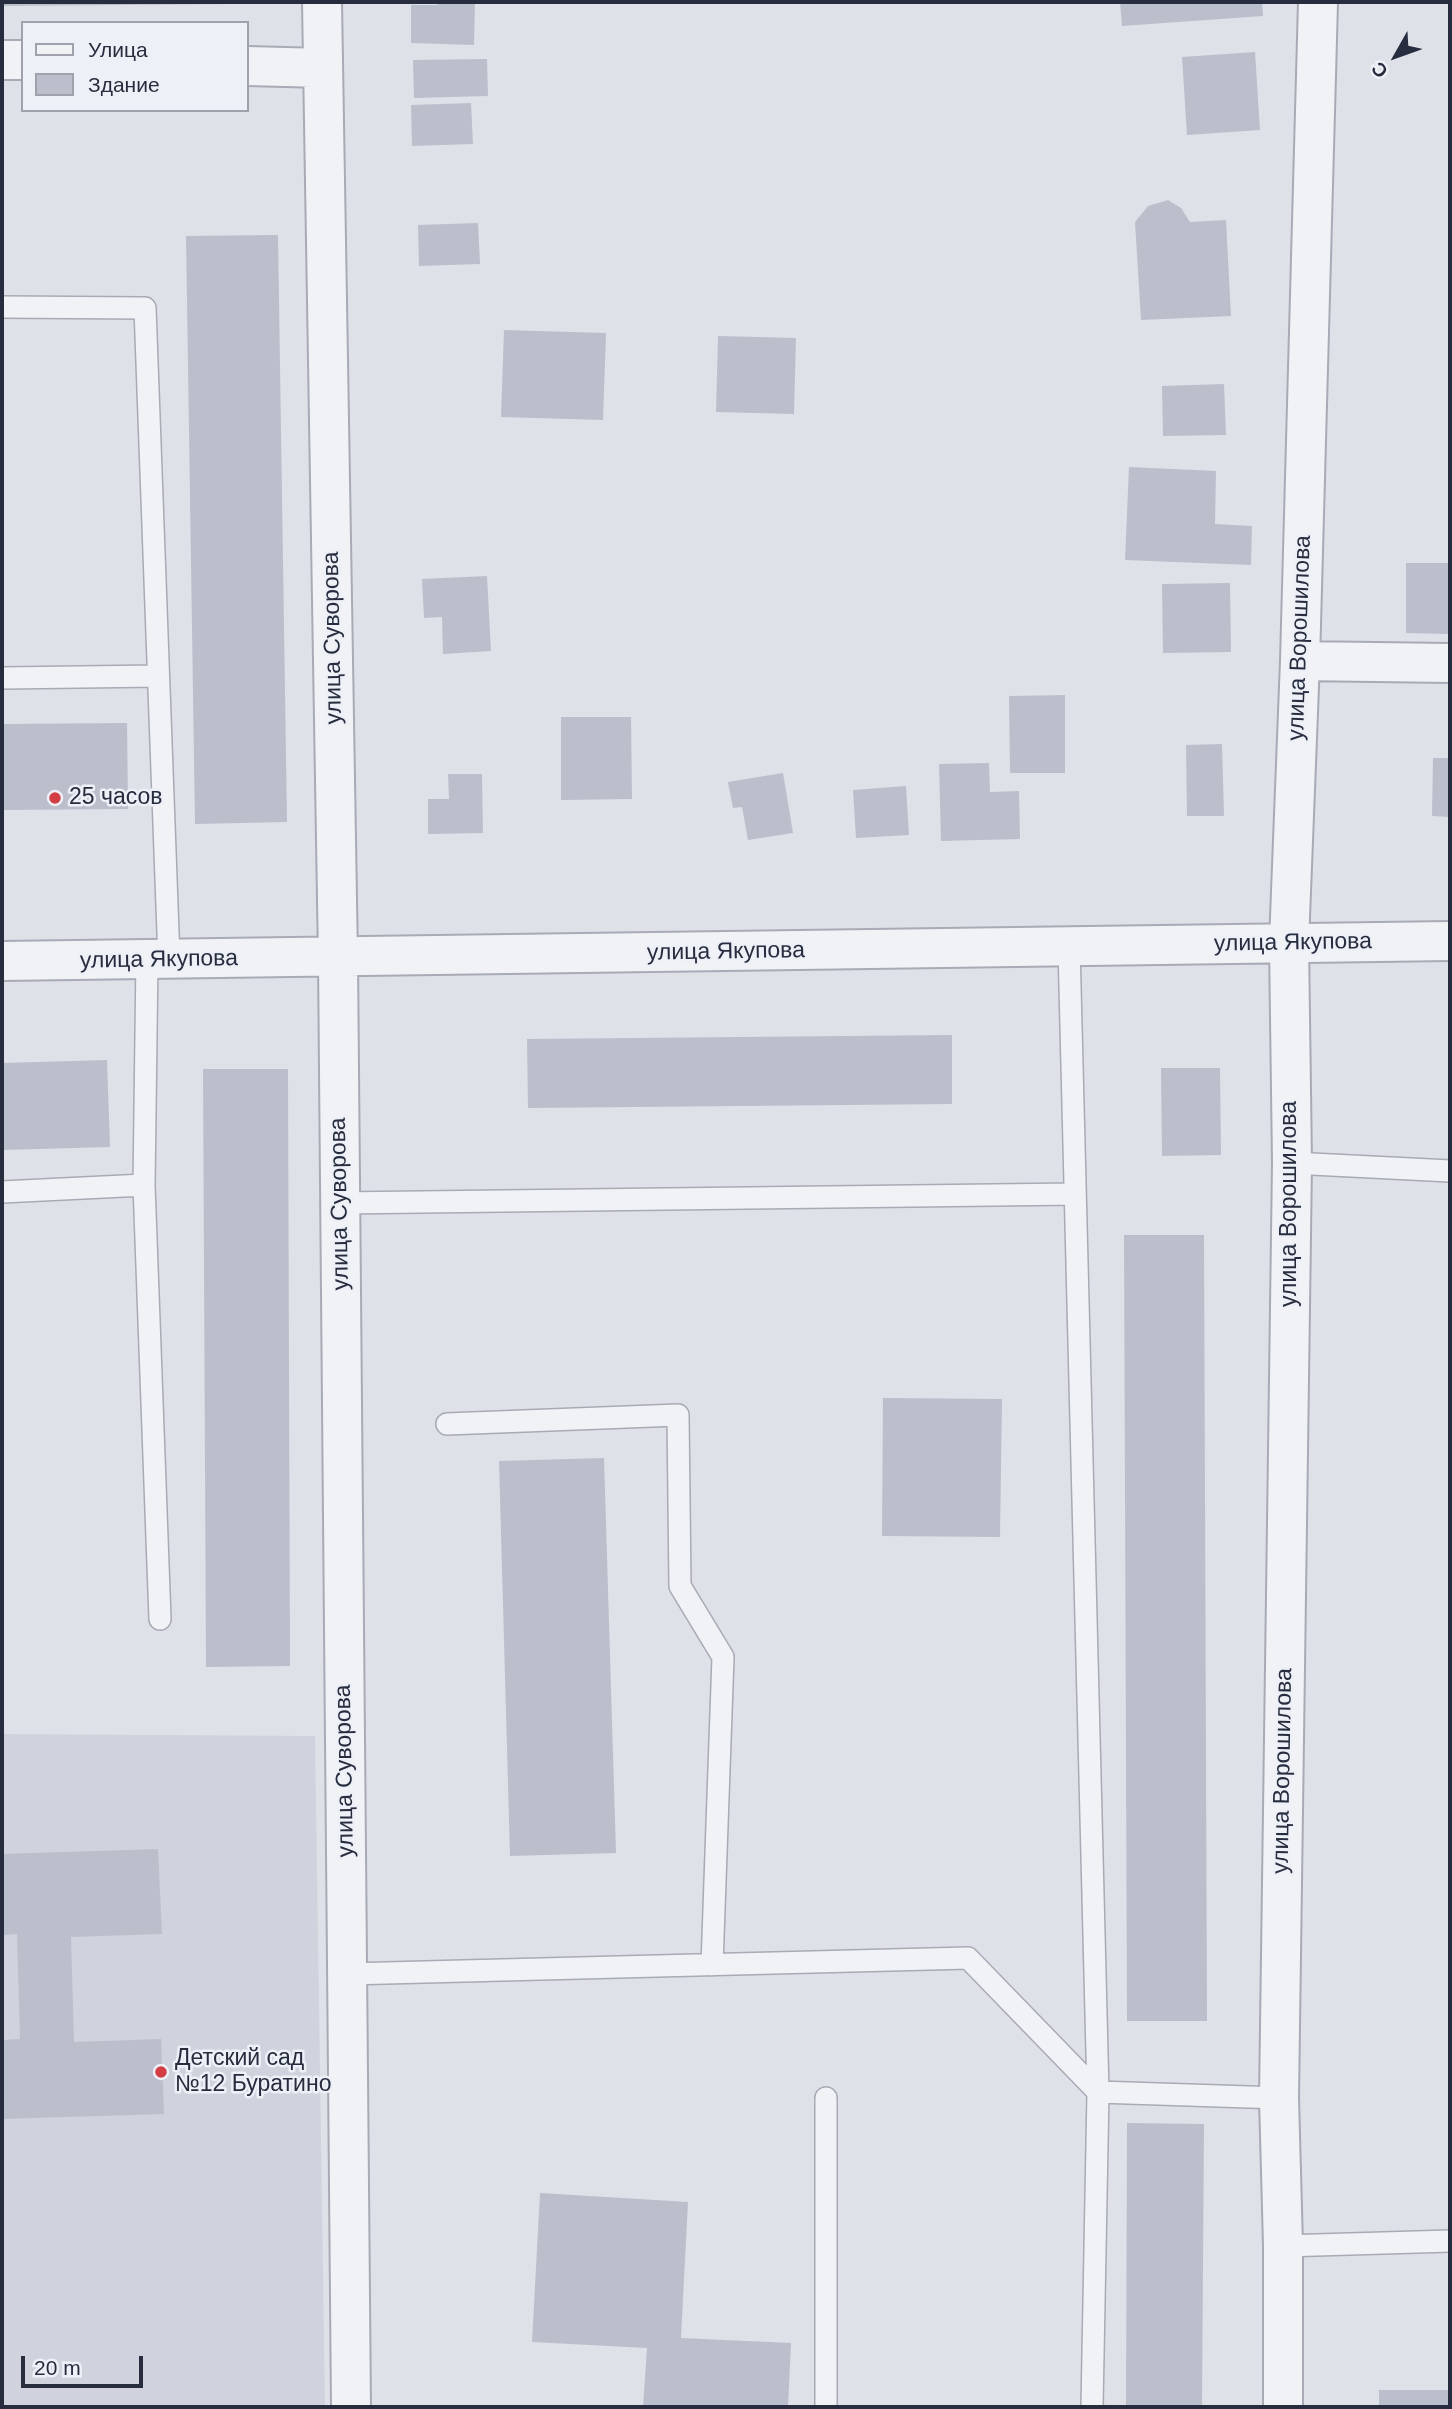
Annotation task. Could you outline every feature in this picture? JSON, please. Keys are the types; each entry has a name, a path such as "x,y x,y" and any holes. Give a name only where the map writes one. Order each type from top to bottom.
{"street":[{"name":"улица Суворова","path":"322,2 338,958 351,2407"},
{"name":"улица Ворошилова","path":"1283,2407 1279,2098 1292,1163 1289,943 1300,661 1318,2"},
{"path":"2,60 21,61"},
{"path":"248,66 323,68"},
{"path":"1300,661 1450,663"},
{"name":"улица Якупова","path":"2,961 1450,941"}],"lane":[{"path":"2,307 145,308 158,676 158,960 145,1185 160,1619"},
{"path":"2,678 158,676"},
{"path":"1069,947 1097,2092 1092,2407"},
{"path":"1292,1163 1450,1171"},
{"path":"2,1192 145,1185"},
{"path":"340,1203 1075,1194"},
{"path":"447,1424 678,1415 680,1586 723,1657 712,1965"},
{"path":"347,1974 968,1958 1097,2092 1279,2098"},
{"path":"826,2098 826,2407"},
{"path":"1283,2246 1450,2241"}],"shaded area":[{"name":"Детский сад №12 Буратино","path":"2,1734 315,1736 325,2407 2,2407"}],"building":[{"path":"2,2 230,2 230,4 2,6"},
{"path":"438,2 475,2 474,45 411,43 411,5 438,5"},
{"path":"1120,2 1262,2 1263,16 1122,26"},
{"path":"1255,52 1260,130 1187,135 1182,57"},
{"path":"487,59 488,96 414,98 413,60"},
{"path":"471,103 473,144 412,146 411,105"},
{"path":"1168,200 1181,208 1190,222 1226,220 1231,316 1141,320 1135,222 1148,206"},
{"path":"478,223 480,264 419,266 418,225"},
{"path":"278,235 287,822 195,824 186,236"},
{"path":"504,330 606,333 603,420 501,417"},
{"path":"718,336 796,338 794,414 716,412"},
{"path":"1224,384 1226,435 1163,436 1162,386"},
{"path":"1129,467 1216,471 1215,524 1252,526 1251,565 1125,560"},
{"path":"1406,563 1450,563 1450,634 1406,633"},
{"path":"487,576 491,651 443,654 442,617 424,618 422,579"},
{"path":"1230,583 1231,652 1163,653 1162,584"},
{"path":"1065,695 1065,773 1010,773 1009,696"},
{"path":"561,717 631,717 632,799 561,800"},
{"path":"127,723 128,809 2,810 2,724"},
{"path":"1222,744 1224,816 1187,816 1186,745"},
{"path":"1433,758 1450,758 1450,817 1432,816"},
{"path":"989,763 990,792 1019,791 1020,839 941,841 939,764"},
{"path":"783,773 793,833 748,840 742,807 733,808 728,782"},
{"path":"448,774 482,774 483,833 428,834 428,799 449,799"},
{"path":"906,786 909,835 856,838 853,790"},
{"path":"952,1035 952,1104 528,1108 527,1039"},
{"path":"107,1060 110,1147 2,1150 2,1063"},
{"path":"1161,1068 1220,1068 1221,1155 1162,1156"},
{"path":"203,1069 288,1069 290,1666 206,1667"},
{"path":"1124,1235 1204,1235 1207,2021 1127,2021"},
{"path":"883,1398 1002,1399 1000,1537 882,1536"},
{"path":"604,1458 616,1853 510,1856 499,1461"},
{"path":"158,1849 162,1934 71,1937 74,2042 161,2039 164,2114 2,2119 2,2040 20,2039 17,1934 2,1935 2,1854"},
{"path":"1127,2123 1204,2124 1202,2407 1126,2407"},
{"path":"540,2193 688,2202 681,2338 791,2343 788,2407 643,2407 647,2348 532,2342"},
{"path":"1379,2390 1450,2390 1450,2407 1379,2407"}],"place":[{"name":"25 часов","path":"55,798"},
{"name":"Детский сад №12 Буратино","path":"161,2072"}]}
